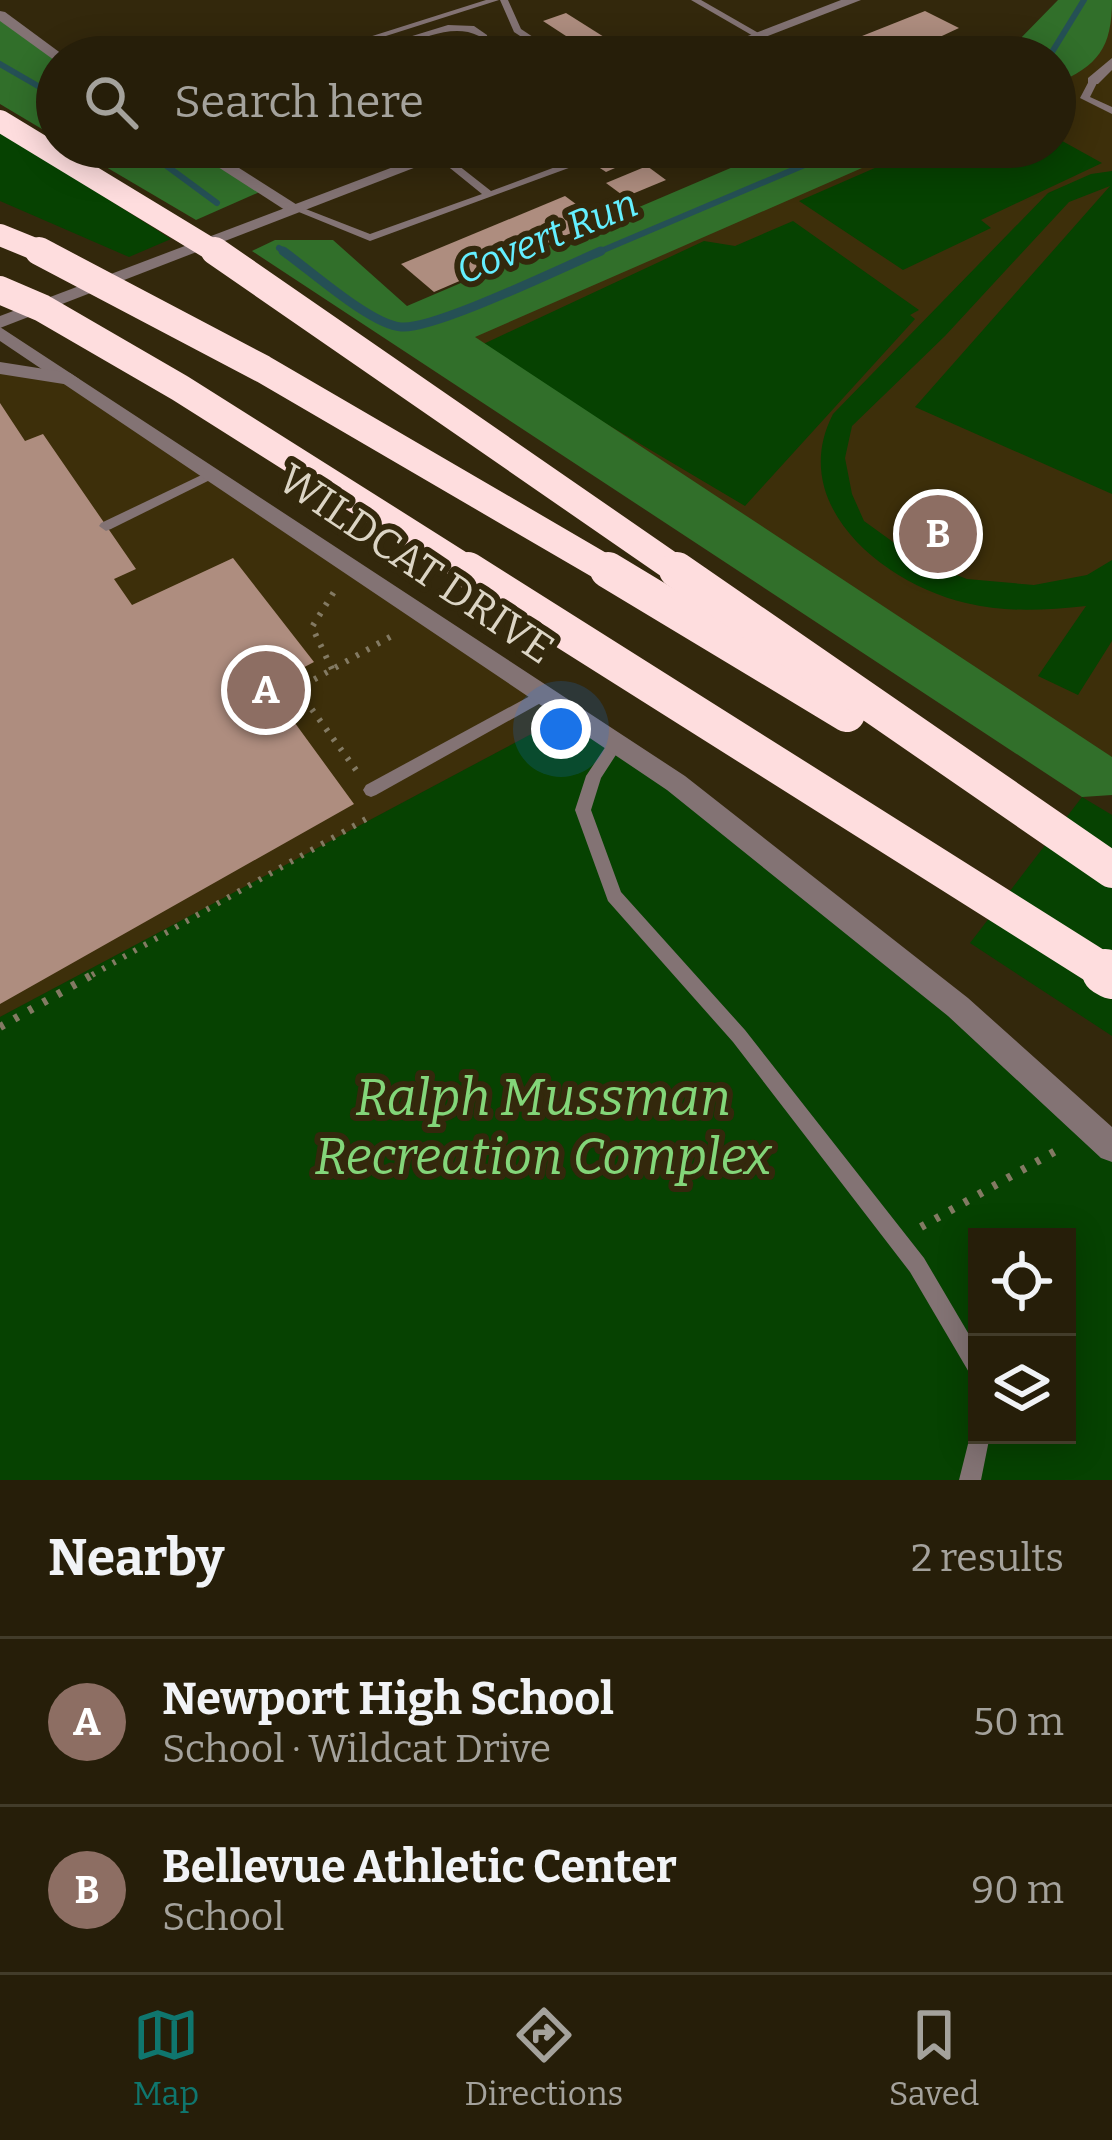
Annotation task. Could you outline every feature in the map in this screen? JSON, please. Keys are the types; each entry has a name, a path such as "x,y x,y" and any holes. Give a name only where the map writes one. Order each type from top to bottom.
{"highway":[{"path":"0,122 36,143"},
{"path":"77,168 203,243 1112,872"},
{"path":"0,235 125,292 464,483 1112,872"},
{"path":"0,290 41,308 180,388 1112,976"}],"street":[{"path":"758,35 854,0"},
{"path":"0,15 36,41"},
{"path":"1093,81 1112,62"},
{"path":"229,168 294,208"},
{"path":"0,322 392,168"},
{"name":"WILDCAT DRIVE","path":"0,333 676,783 958,1007 1103,1138"},
{"path":"0,368 70,379"}],"lane":[{"path":"382,36 500,0 517,30 526,36"},
{"path":"695,0 758,35"},
{"path":"429,36 463,28 483,36"},
{"path":"1093,81 1085,98 1112,111"},
{"path":"456,168 489,194"},
{"path":"294,208 370,238 563,168"},
{"path":"106,526 212,474"},
{"path":"371,790 542,696"},
{"path":"615,744 594,776 583,810 614,896 739,1036 897,1240 968,1353"},
{"path":"970,1480 978,1444"}],"path":[{"path":"332,669 310,637 312,616 338,587"},
{"path":"0,1027 384,809 297,689 423,618"},
{"path":"897,1240 1103,1138"}],"shaded area":[{"path":"1112,0 1112,758 416,310 748,168 1076,168 1076,36"},
{"path":"0,368 70,379 569,714 0,1017"}],"green space":[{"path":"1058,0 1112,0 1105,43 1092,62 1076,73 1076,36 1023,36"},
{"path":"0,15 36,42 36,125 0,104"},
{"path":"0,131 36,154 36,168 59,168 171,239 129,257 0,201"},
{"path":"1076,149 1102,163 981,220 991,228 903,270 799,201 875,168 1076,168"},
{"path":"108,168 229,168 264,190 196,220"},
{"path":"731,168 862,168 475,337 1112,757 1112,795 1082,797 252,251 275,240 333,240 407,306"},
{"path":"1112,171 1112,494 915,407 1110,186 1069,202 945,336 852,426 845,458 852,494 864,521 918,560 967,579 1034,585 1087,575 1112,560 1112,641 1078,695 1038,676 1086,606 1026,610 981,606 904,578 851,536 833,509 822,479 822,447 833,414 1048,193 1091,174"},
{"path":"793,221 919,310 745,506 477,347 704,241 735,246"},
{"name":"Ralph Mussman Recreation Complex","path":"569,714 676,783 1112,1147 1112,1480 0,1480 0,1017"},
{"path":"1082,797 1112,815 1112,1036 970,943"}],"building":[{"path":"925,11 959,28 942,36 862,36"},
{"path":"566,13 602,36 566,36 543,21"},
{"path":"642,168 666,180 625,197 606,183"},
{"path":"565,196 599,221 434,292 401,264"},
{"path":"0,403 25,441 43,434 136,569 114,579 132,605 233,558 314,662 268,686 354,804 0,1004"}],"waterway":[{"name":"Covert Run","path":"1062,36 1084,0"},
{"path":"0,64 36,85"},
{"path":"170,168 217,203"},
{"name":"Covert Run","path":"597,253 797,168"},
{"path":"279,248 288,254"},
{"name":"Covert Run","path":"283,251 358,307 401,327 441,319 597,253"},
{"name":"Covert Run","path":"597,253 601,251"}],"place":[{"name":"Bellevue Athletic Center","path":"938,534"},
{"name":"Newport High School","path":"266,690"}]}
